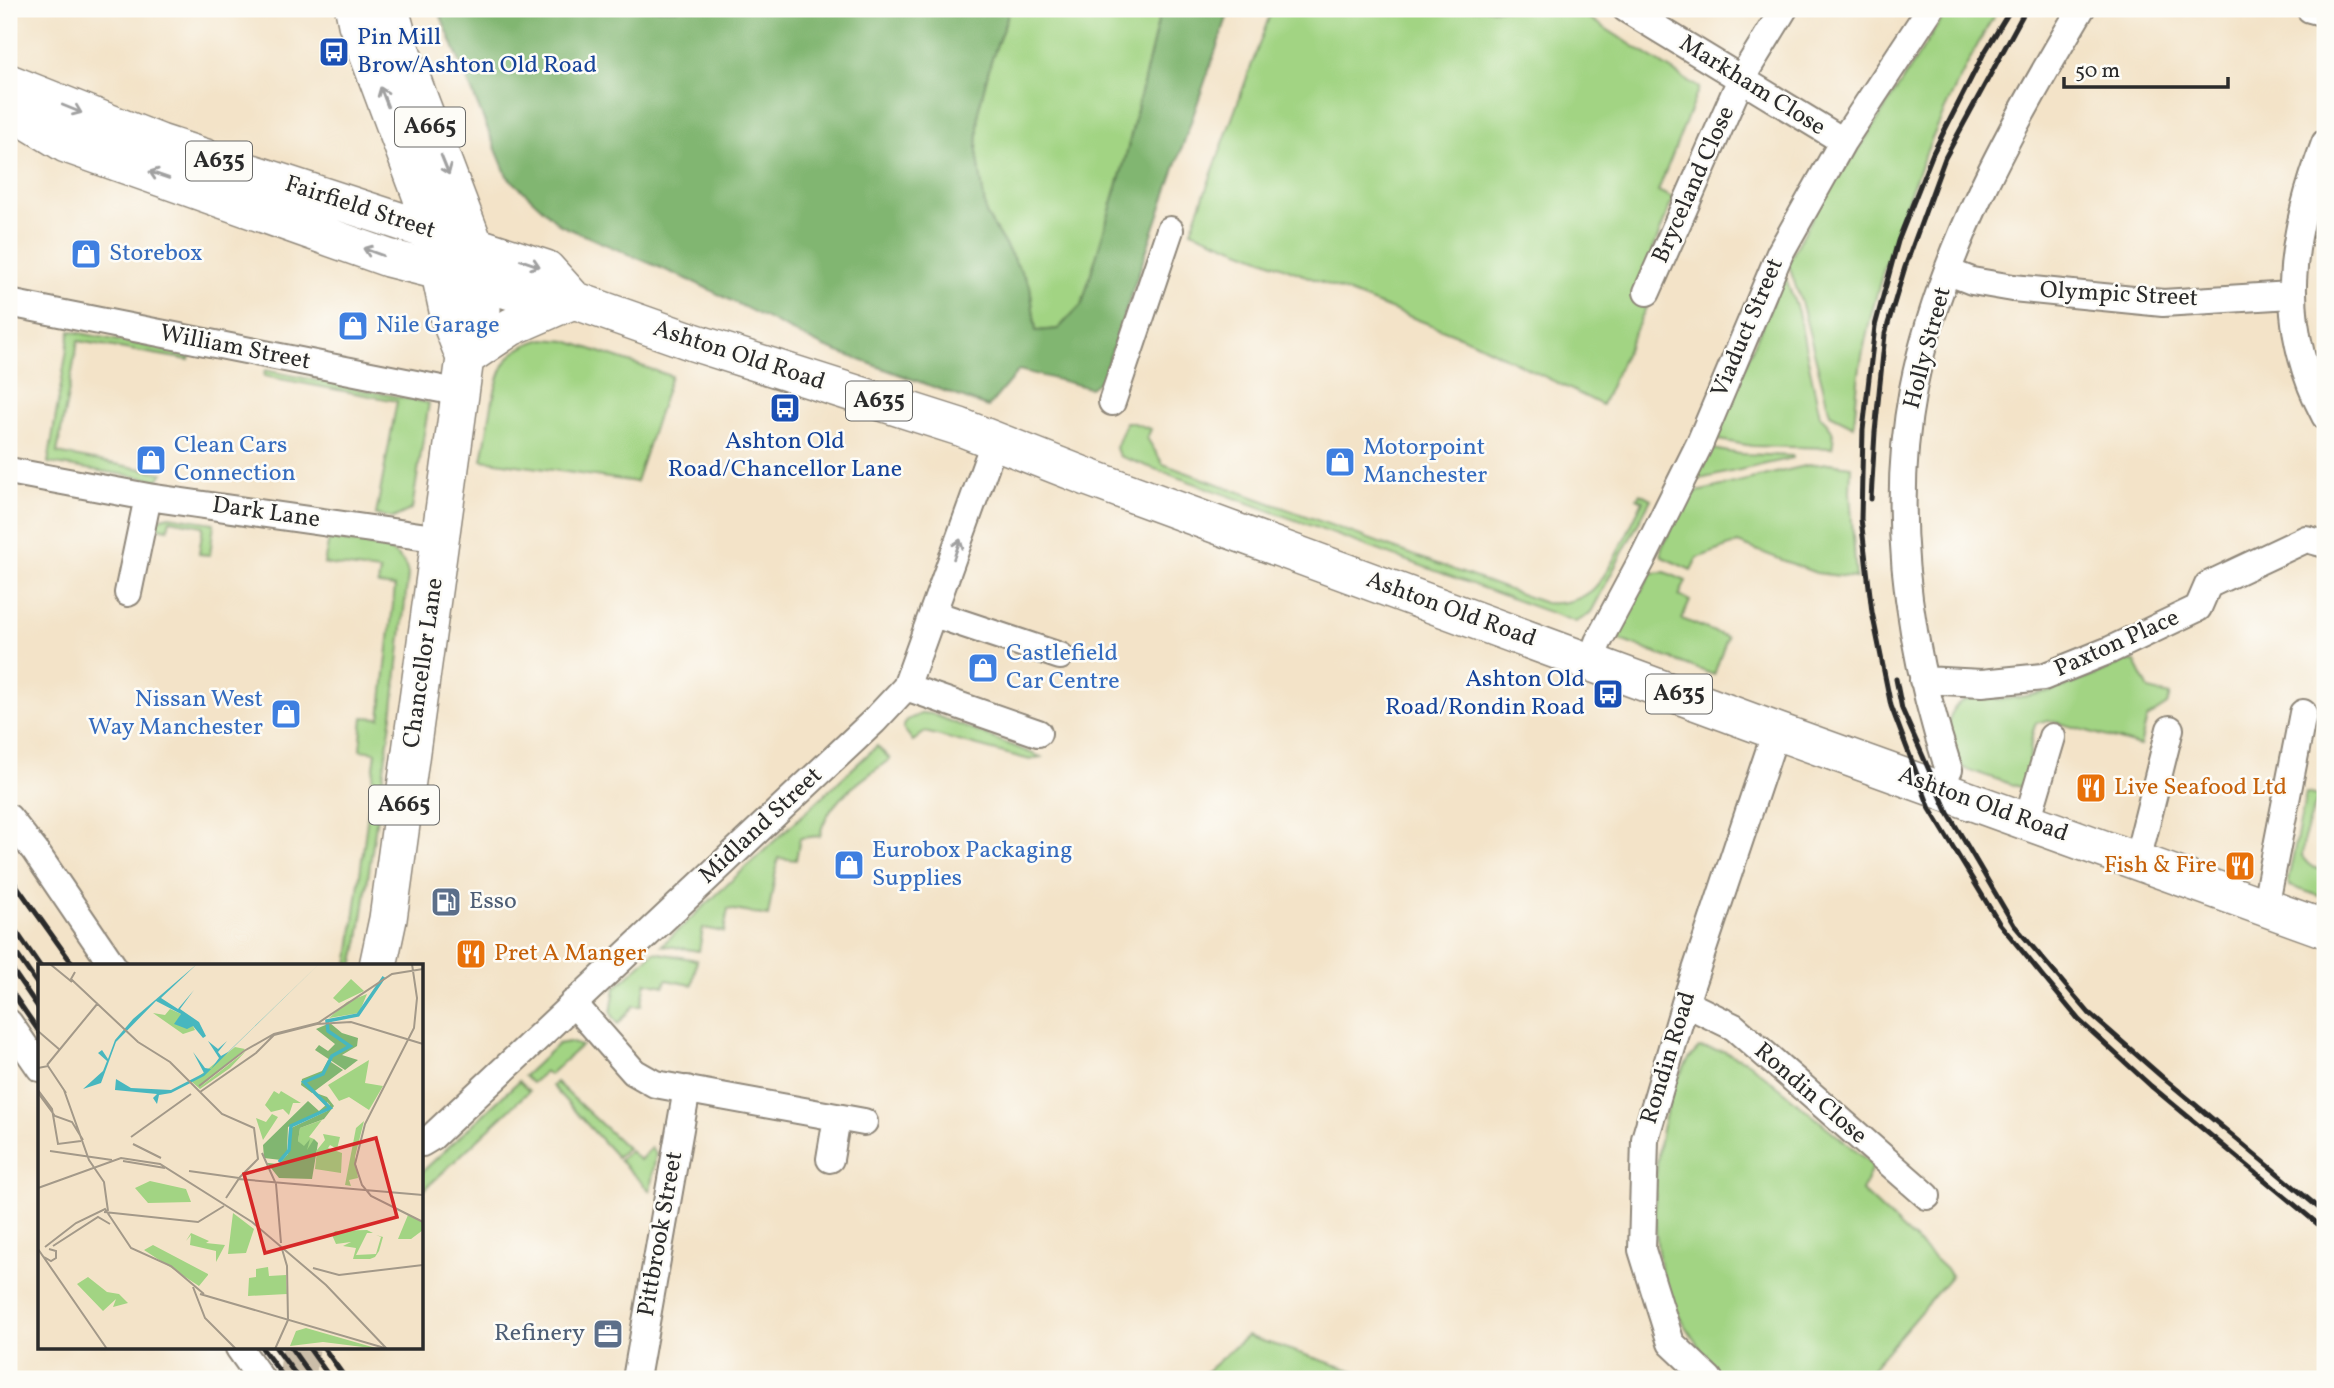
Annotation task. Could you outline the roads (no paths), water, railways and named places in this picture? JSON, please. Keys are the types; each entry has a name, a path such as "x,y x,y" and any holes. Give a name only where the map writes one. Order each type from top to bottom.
{"highway":[{"name":"A665","path":"354,9 431,231"},
{"name":"A665","path":"390,9 403,56 474,244 479,281"},
{"name":"Fairfield Street","path":"9,83 160,143 474,244"},
{"name":"Fairfield Street","path":"9,113 25,119 66,144 388,258 479,281"},
{"name":"Fairfield Street","path":"9,141 66,144"},
{"name":"Chancellor Lane","path":"431,231 463,376"},
{"name":"Ashton Old Road","path":"474,244 546,269 566,303"},
{"name":"Chancellor Lane","path":"379,964 388,919 463,376 480,324 482,309 479,281"},
{"name":"Ashton Old Road","path":"479,281 566,303 960,426 1099,482 2325,929"},
{"path":"463,376 511,327 566,303"}],"street":[{"name":"Markham Close","path":"1626,9 1843,141"},
{"name":"Bryceland Close","path":"1647,292 1741,79 1784,9"},
{"name":"Viaduct Street","path":"1591,662 1598,642 1699,444 1780,253 1843,141 1930,9"},
{"name":"Holly Street","path":"1949,770 1931,717 1923,680 1910,616 1903,547 1905,453 1913,390 1929,326 1978,200 2015,126 2081,9"},
{"path":"2310,9 2325,13"},
{"path":"2325,143 2298,227 2291,295 2302,364 2325,416"},
{"path":"1112,402 1170,230"},
{"name":"Olympic Street","path":"1949,272 1972,281 2013,288 2163,303 2291,295"},
{"name":"William Street","path":"9,303 463,376"},
{"name":"Midland Street","path":"424,1142 874,721 906,687 995,440"},
{"name":"Dark Lane","path":"10,475 441,540"},
{"path":"128,593 148,497"},
{"name":"Paxton Place","path":"1923,680 1982,683 2043,677 2110,650 2198,608 2208,585 2306,539 2325,544"},
{"path":"934,614 1060,656"},
{"path":"906,687 1038,733"},
{"path":"2266,908 2303,713"},
{"path":"2137,861 2170,729"},
{"name":"Rondin Road","path":"1709,1379 1671,1343 1642,1250 1645,1139 1685,1003 1776,731"},
{"path":"2027,821 2052,737"},
{"path":"9,818 112,964"},
{"path":"573,1003 634,1072 654,1084 864,1122"},
{"name":"Rondin Close","path":"1685,1003 1734,1027 1927,1196"},
{"path":"9,1023 38,1065"},
{"name":"Pittbrook Street","path":"636,1379 687,1089"},
{"path":"830,1159 837,1117"},
{"path":"240,1350 261,1379"}],"tunnel":[{"path":"297,1379 301,1350"}],"railway":[{"path":"2011,9 1983,55 1933,153 1898,241 1875,326 1863,430 1861,519 1872,612 1891,706 1930,809 1999,923 2079,1020 2151,1086 2325,1230"},
{"path":"1871,499 1885,334 1905,267 1945,158 2026,9"},
{"path":"1896,679 1902,709 1948,813 2014,925 2089,1013 2325,1213"},
{"path":"9,875 73,964"},
{"path":"9,921 39,964"},
{"path":"9,943 38,985"},
{"path":"9,965 38,1007"},
{"path":"9,988 38,1030"},
{"path":"263,1350 285,1379"},
{"path":"277,1350 299,1379"},
{"path":"292,1350 313,1379"},
{"path":"310,1350 331,1379"},
{"path":"325,1350 346,1379"}],"place":[{"name":"Pin Mill Brow/Ashton Old Road","path":"334,52"},
{"name":"Storebox","path":"86,254"},
{"name":"Nile Garage","path":"353,326"},
{"name":"Ashton Old Road/Chancellor Lane","path":"785,408"},
{"name":"Clean Cars Connection","path":"151,460"},
{"name":"Motorpoint Manchester","path":"1340,462"},
{"name":"Castlefield Car Centre","path":"983,668"},
{"name":"Ashton Old Road/Rondin Road","path":"1608,694"},
{"name":"Nissan West Way Manchester","path":"286,714"},
{"name":"Live Seafood Ltd","path":"2091,788"},
{"name":"Eurobox Packaging Supplies","path":"849,865"},
{"name":"Fish & Fire","path":"2240,866"},
{"name":"Esso","path":"446,902"},
{"name":"Pret A Manger","path":"471,954"},
{"name":"Refinery","path":"608,1334"}]}
